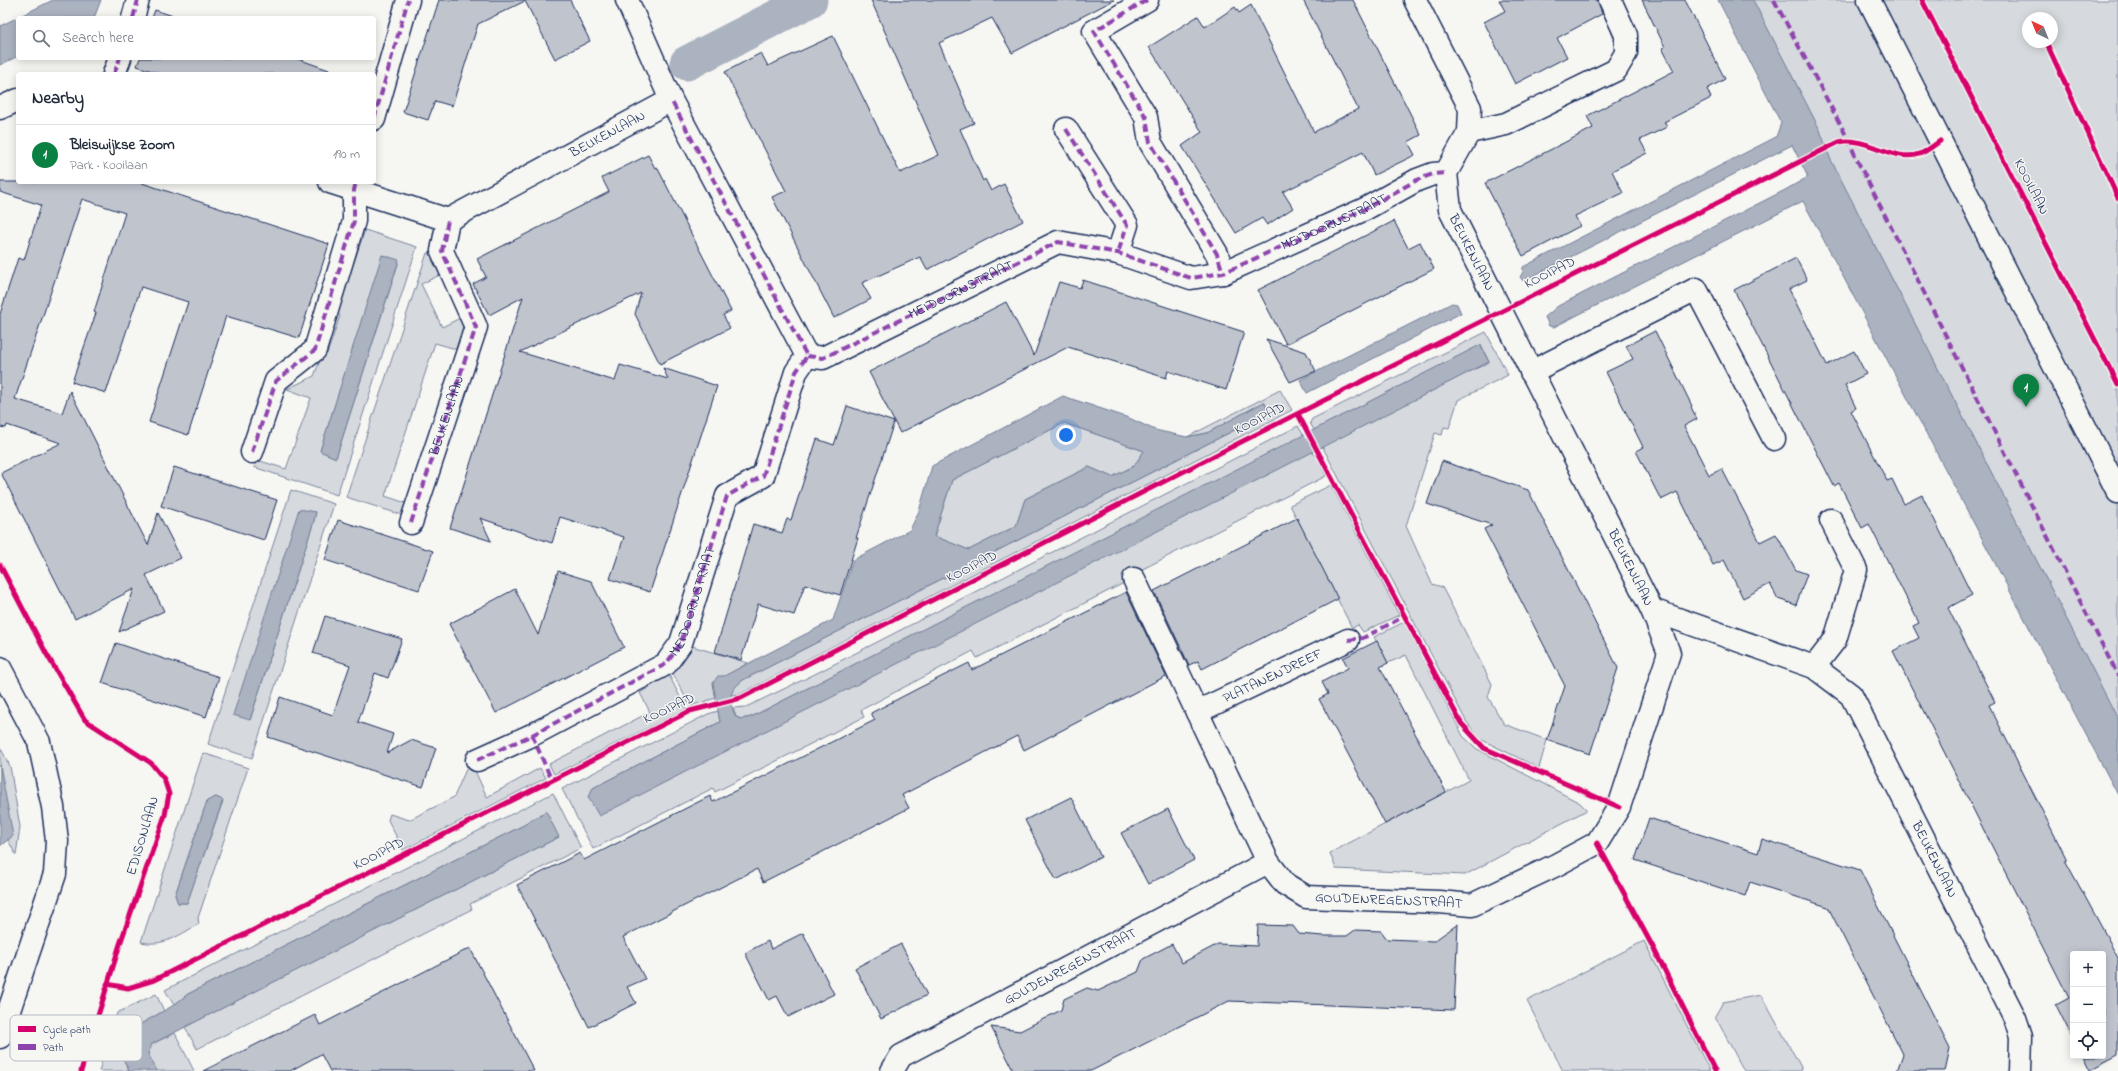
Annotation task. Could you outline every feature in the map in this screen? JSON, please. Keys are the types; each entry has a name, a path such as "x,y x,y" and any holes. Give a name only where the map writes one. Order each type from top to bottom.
{"street":[{"path":"134,16 138,0"},
{"path":"376,112 408,0"},
{"path":"627,0 671,100 807,356"},
{"path":"1147,0 1094,31 1146,117 1150,142 1217,254 1223,273"},
{"path":"1415,0 1470,108 1469,132 1446,173"},
{"path":"1469,132 1506,124 1616,70 1626,52 1626,35 1610,0"},
{"path":"1869,0 2118,492"},
{"path":"115,72 119,60"},
{"name":"BEUKENLAAN","path":"411,523 476,327 442,251 448,220 671,100"},
{"path":"0,108 16,101"},
{"path":"1066,129 1127,225 1118,253"},
{"name":"BEUKENLAAN","path":"1446,173 1450,210 1652,610 1814,667 1851,694 2015,1018 2021,1036 2020,1071"},
{"name":"MEIDOORNSTRAAT","path":"477,760 532,735 666,664 681,643 727,496 763,476 796,372 807,356 823,358 1058,242 1118,253 1191,278 1223,273 1365,209 1417,180 1434,174 1446,173"},
{"path":"342,184 355,186 448,220"},
{"path":"252,452 276,381 315,350 354,221 355,186"},
{"path":"1531,372 1696,289 1774,439"},
{"path":"1814,667 1835,640 1856,570 1831,520"},
{"path":"1134,579 1268,862"},
{"name":"GOUDENREGENSTRAAT","path":"892,1071 901,1056 1268,862 1285,884 1306,897 1439,902 1472,905 1597,843 1619,806 1669,653 1652,610"},
{"name":"PLATANENDREEF","path":"1198,712 1348,640"},
{"path":"0,668 39,742 53,807 57,841 55,874 0,1037"}],"shaded area":[{"path":"53,0 101,0 95,16 20,16"},
{"path":"1718,0 1753,0 1820,130 1830,158 2118,719 2118,795 1803,201 1554,327 1549,326 1545,317 1558,306 1808,177 1792,145 1523,281 1520,277 1523,272 1523,267 1776,137 1781,123"},
{"path":"1727,0 2118,0 2118,773"},
{"path":"16,18 16,57 0,65 0,26"},
{"path":"365,230 417,247 337,495 254,467 257,460 286,469 311,398 287,389 314,376 322,355 327,354 340,316 337,311","holes":["383,255 399,261 336,458 320,451"]},
{"path":"427,253 433,255 432,260 440,275 421,284 442,327 462,317 464,322 456,349 435,343 385,496 406,503 402,515 346,497"},
{"path":"382,255 399,260 336,458 320,451"},
{"path":"1452,303 1457,304 1461,313 1307,393 1300,380"},
{"path":"1486,332 1508,375 1458,400 1449,428 1444,427 1442,435 1435,433 1406,526 1432,584 1442,587 1492,684 1488,697 1504,724 1547,740 1539,768 1480,739 1466,721 1322,446 1489,362 1481,345 1314,430 1310,423 1312,419"},
{"path":"1480,345 1489,362 599,816 588,797 593,788 720,722 713,683 718,676 724,676 833,620 853,560 910,530 919,511 932,466 1063,396 1129,418 1155,430 1187,437 1207,433 1264,402 1270,412 743,680 734,688 732,692 732,706 736,717 741,719 751,717","holes":["1064,423 1144,451 1134,466 1112,477 1089,467 1025,499 1016,526 969,550 934,536 952,480"]},
{"path":"1280,390 1292,410 740,694 730,695 733,688 743,680 1270,412 1264,402 1207,433 1187,437"},
{"path":"1064,423 1144,451 1134,466 1112,477 1089,467 1025,499 1016,526 969,550 934,536 952,480"},
{"path":"1298,426 1304,436 751,717 741,719 736,717 733,708 746,707 811,676"},
{"path":"1311,451 1318,458 1326,476 1123,579 1124,583 977,658 973,651 861,710 864,717 715,792 713,788 593,849 562,789 708,714 718,711 720,722 593,788 588,797"},
{"path":"1331,485 1399,615 1363,632 1358,625 1352,628 1290,505"},
{"path":"291,490 334,504 252,758 208,744","holes":["299,510 316,512 314,521 250,720"]},
{"path":"299,509 316,512 314,521 250,720 233,715"},
{"path":"1404,622 1463,736 1477,749 1580,803 1587,810 1465,875 1336,869 1330,853 1469,780 1406,655 1388,663 1374,637"},
{"path":"692,646 748,663 713,683 716,698 690,706 672,672 685,658"},
{"path":"669,675 686,709 554,774 549,764 650,712 640,693"},
{"path":"0,747 10,766 20,827 16,855 0,825"},
{"path":"203,753 248,768 198,918 199,924 171,939 157,943 141,942","holes":["216,797 223,801 187,903 178,903 175,895 207,801"]},
{"path":"470,760 487,797 540,768 546,778 403,850 388,820 390,814 409,820 454,797"},
{"path":"0,765 13,836 0,846"},
{"path":"553,793 581,848 470,904 472,909 197,1049 185,1027 559,837 533,818 524,825 188,994 174,1005 165,990"},
{"path":"216,797 223,800 187,903 178,903 175,895 207,801"},
{"path":"546,811 559,837 152,1044 148,1054 157,1071 129,1071 124,1061 142,1061 142,1023 174,1005 188,994 524,825"},
{"path":"1644,941 1710,1071 1563,1071 1527,1001"},
{"path":"156,994 164,1011 142,1023 142,1015 116,1015 117,1013"},
{"path":"1761,995 1801,1067 1800,1071 1744,1071 1715,1016 1723,1002"},
{"path":"175,1033 194,1071 157,1071 148,1054 152,1044"},
{"path":"102,1061 124,1061 129,1071 99,1071"}],"building":[{"path":"439,0 570,0 590,41 555,59 525,1 478,24 452,106 435,101 428,120 403,112"},
{"path":"871,0 1114,0 1012,53 992,18 939,43 974,123 960,129 983,181 985,179 991,191 1004,184 1023,221 927,270 920,257 862,283 871,299 834,318 772,197 786,191 725,72 761,53 768,66 833,36 900,173 939,155"},
{"path":"1303,0 1353,0 1421,135 1408,142 1415,155 1374,175 1363,152 1283,192 1293,208 1267,225 1262,218 1236,233 1182,146 1202,132 1149,47 1198,16 1205,27 1235,7 1239,13 1251,5 1314,132 1358,109"},
{"path":"1499,0 1598,0 1602,14 1557,38 1567,57 1515,84 1484,22 1505,11"},
{"path":"1642,0 1685,0 1725,79 1707,89 1711,98 1664,122 1667,127 1640,140 1647,153 1612,171 1623,193 1575,216 1580,226 1523,256 1485,183 1593,128 1587,116 1674,71 1662,48 1665,47"},
{"path":"155,10 173,16 153,16"},
{"path":"139,60 301,60 329,70 329,72 155,72 137,66"},
{"path":"648,155 655,168 657,167 731,311 723,315 730,328 660,364 635,314 641,293 520,352 615,381 620,365 668,379 663,368 717,386 650,592 610,579 624,537 560,517 552,543 480,518 491,541 450,528 523,297 489,315 473,284 486,277 477,259 609,192 602,178"},
{"path":"0,182 16,182 16,184 145,184 329,244 299,338 226,316 188,435 149,422 188,302 141,287 106,393 72,382 96,313 94,312 125,213 82,199 15,399 62,413 70,391 148,545 158,513 181,558 146,575 164,611 119,632 134,589 75,619 1,473 61,443 7,425 6,428 0,427 0,314 18,258 24,260 41,205 0,192"},
{"path":"1394,221 1408,248 1420,242 1434,269 1286,344 1258,290"},
{"path":"1796,258 1807,280 1789,289 1827,365 1854,351 1866,374 1845,385 1856,408 1851,411 1887,481 1892,479 1904,504 1922,495 1972,595 1948,608 1995,702 1989,705 2067,860 2065,860 2118,957 2118,1055 2089,1070 2084,1059 2106,1059 2106,951 2070,951 2070,1033 2056,1005 2069,998 1893,651 1919,638 1913,626 1919,623 1869,524 1862,528 1839,483 1834,486 1734,290"},
{"path":"1083,280 1244,332 1226,390 1168,371 1166,378 1068,347 900,433 869,372 1006,302 1034,356 1059,282 1080,288"},
{"path":"1655,331 1697,419 1684,426 1709,475 1722,469 1760,542 1776,534 1796,570 1807,574 1796,605 1778,599 1770,584 1743,598 1724,560 1713,565 1677,492 1661,500 1636,451 1643,447 1606,372 1633,359 1626,346"},
{"path":"1266,339 1306,352 1316,371 1290,382"},
{"path":"847,406 894,422 856,538 858,538 840,595 805,584 794,615 758,604 741,660 715,652 753,524 782,533 787,519 791,520 817,439 834,445"},
{"path":"1442,461 1528,490 1618,668 1590,754 1547,740 1565,686 1484,529 1492,525 1427,504"},
{"path":"174,467 277,500 264,540 161,506"},
{"path":"1297,518 1338,599 1202,669 1198,661 1189,665 1154,591"},
{"path":"338,520 433,551 419,590 325,560"},
{"path":"558,571 591,581 624,647 496,713 449,624 515,589 538,635"},
{"path":"1126,592 1166,676 1024,750 1017,736 902,795 909,808 763,882 757,869 623,937 645,979 627,987 636,1003 589,1027 517,885 580,853 584,860 710,796 713,802 875,720 871,713 919,688 969,663 972,670"},
{"path":"325,616 402,639 388,678 375,673 358,722 393,734 387,753 411,740 436,748 423,787 268,737 280,697 333,715 350,665 313,653"},
{"path":"1377,641 1388,663 1380,667 1446,792 1385,824 1319,699 1328,694 1322,682 1348,668 1343,658"},
{"path":"116,643 219,677 206,717 102,683"},
{"path":"1071,797 1101,857 1056,880 1025,820"},
{"path":"1168,809 1194,860 1148,884 1121,833"},
{"path":"1649,818 1758,853 1762,839 1860,870 1950,1048 1945,1071 1897,1071 1903,1054 1828,907 1750,882 1745,896 1635,860"},
{"path":"1458,924 1454,1010 1229,1001 1091,1071 1014,1071 991,1027 1020,1031 1061,1010 1064,999 1087,988 1098,991 1138,972 1143,959 1172,944 1182,963 1218,944 1257,946 1258,925 1293,926 1299,934 1347,936 1355,930 1381,931 1387,939 1434,941"},
{"path":"803,933 834,994 788,1017 777,996 769,1000 745,953 768,941 771,949"},
{"path":"901,944 927,995 881,1019 855,968"},
{"path":"470,948 534,1071 330,1071 321,1054 290,1071 203,1071 315,1015 320,1025"}],"waterway":[{"path":"687,63 810,0"}],"marked path":[{"path":"134,16 138,0"},
{"path":"376,112 408,0"},
{"path":"1147,0 1094,31 1146,117 1150,142 1217,254 1223,273"},
{"path":"1774,0 1848,139 1858,162 2118,676"},
{"path":"115,72 119,60"},
{"path":"477,760 532,735 666,664 681,643 727,496 763,476 796,372 807,356 671,100"},
{"path":"1066,129 1127,225 1118,253"},
{"path":"807,356 823,358 1058,242 1118,253 1191,278 1223,273 1365,209 1417,180 1433,174 1446,173"},
{"path":"252,452 276,381 315,350 354,221 354,190 356,184"},
{"path":"411,523 476,327 442,251 448,220"},
{"path":"1348,640 1363,638 1405,616"},
{"path":"532,735 552,781"}],"cycle path":[{"name":"KOOILAAN","path":"1922,0 2118,385"},
{"path":"2049,48 2118,198"},
{"name":"KOOIPAD","path":"107,984 128,988 154,980 690,711 741,698 1243,441 1839,142 1859,142 1900,155 1910,156 1922,153 1940,141"},
{"path":"1298,414 1461,723 1484,748 1619,807"},
{"name":"EDISONLAAN","path":"0,565 46,653 85,720 151,763 164,779 169,794 165,815 120,944 98,1015"},
{"path":"1597,843 1655,951 1715,1071"},
{"name":"EDISONLAAN","path":"81,1071 84,1061"}],"place":[{"name":"Bleiswijkse Zoom","path":"2026,407"}]}
